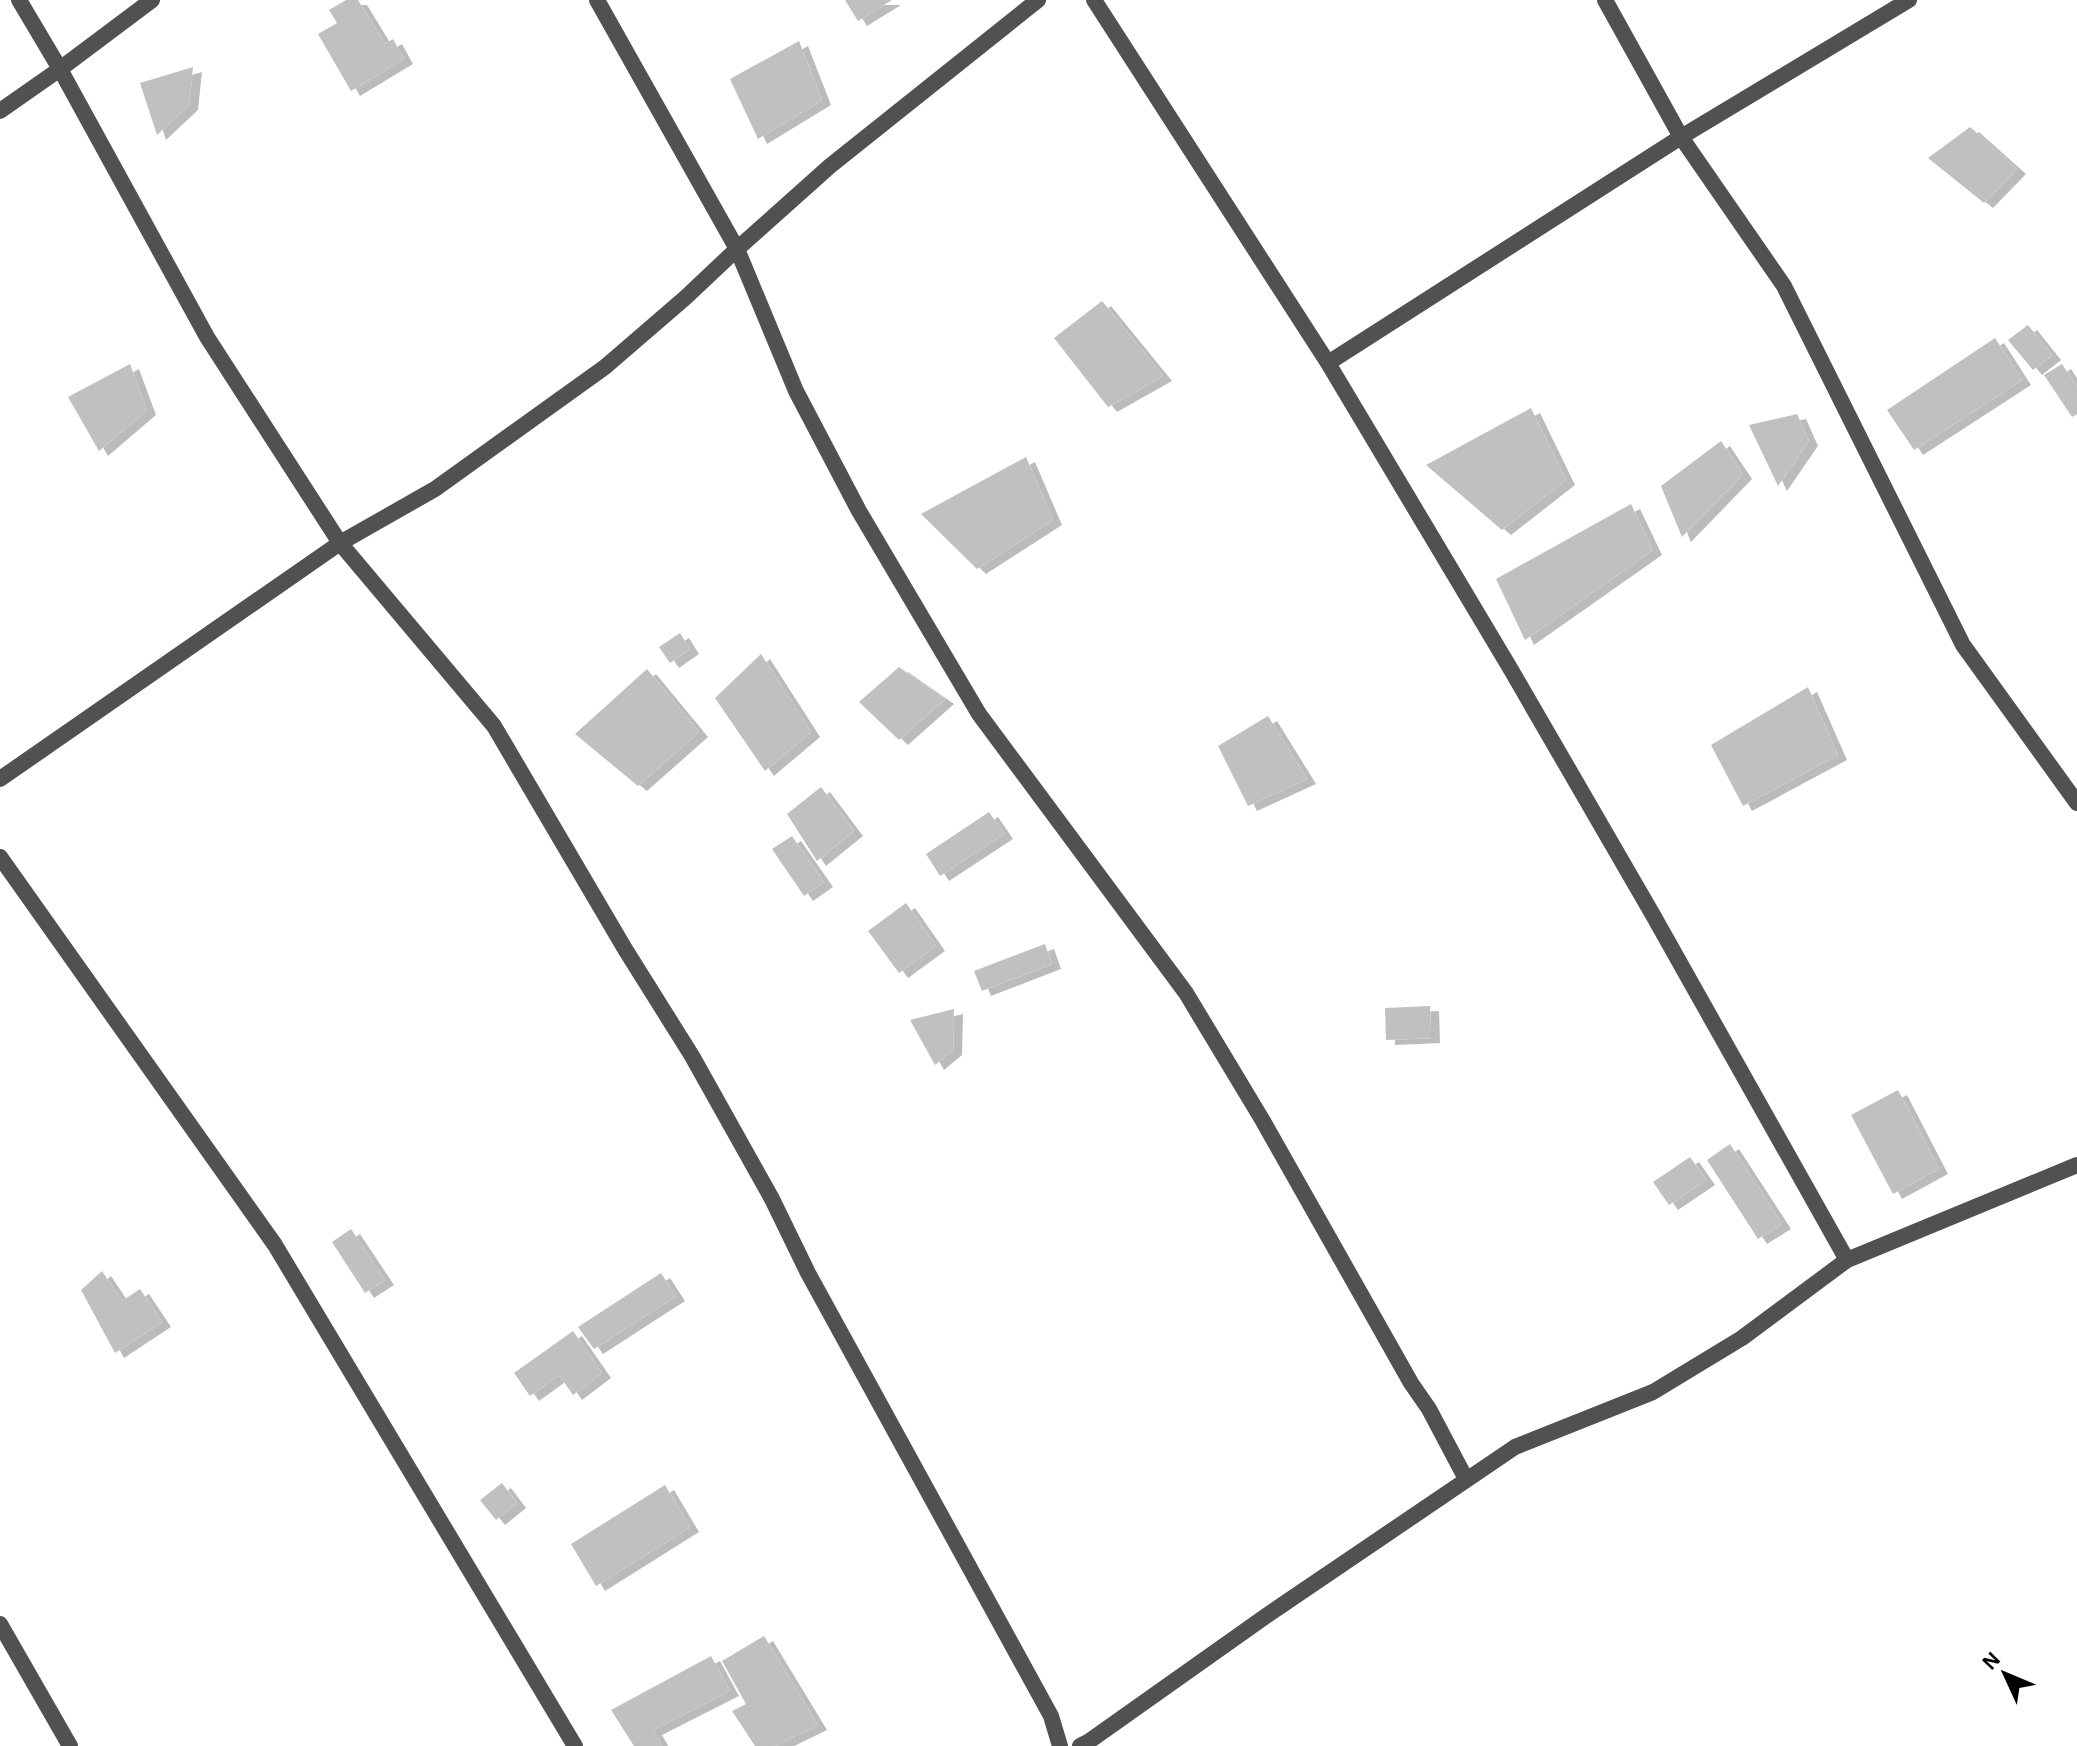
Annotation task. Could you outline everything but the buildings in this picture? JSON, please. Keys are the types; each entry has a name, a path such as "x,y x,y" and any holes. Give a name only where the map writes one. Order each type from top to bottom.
{"street":[{"path":"19,0 207,337 340,543 494,726 625,949 692,1056 1051,1716 1060,1746"},
{"path":"0,111 152,0"},
{"path":"597,0 737,249 796,391 859,511 979,714 1186,993 1263,1121 1411,1383 1429,1409 1466,1479"},
{"path":"0,779 340,543 435,489 605,367 852,148 1038,0"},
{"path":"1094,0 1328,363 1653,915 1847,1260"},
{"path":"1605,0 1681,137 1784,286 1963,645 2077,803"},
{"path":"1328,363 1681,137 1909,0"},
{"path":"0,857 275,1245 575,1746"},
{"path":"1086,1745 1266,1616 1515,1447 1653,1392 1742,1338 1847,1260 2077,1165"},
{"path":"0,1624 70,1746"}]}
